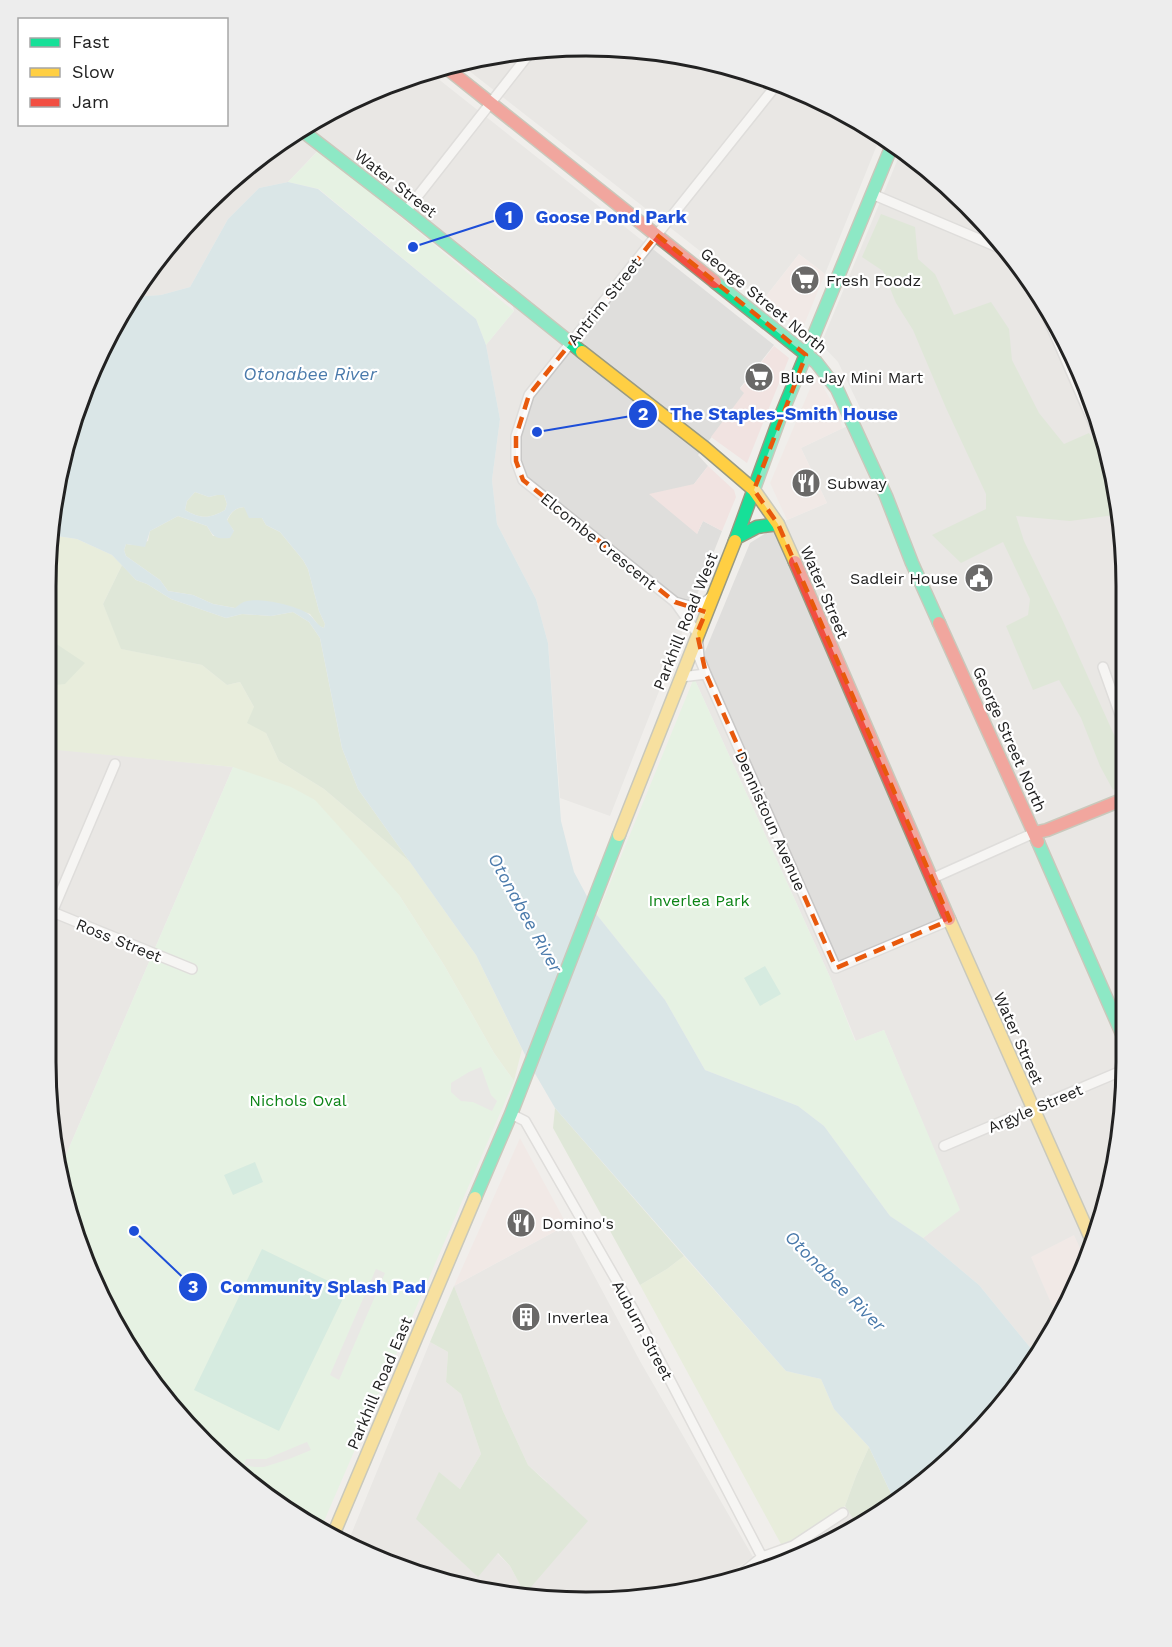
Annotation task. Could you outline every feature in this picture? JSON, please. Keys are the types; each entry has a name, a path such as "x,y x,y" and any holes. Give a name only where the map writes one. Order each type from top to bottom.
{"main road":[{"name":"George Street North","path":"453,73 807,355 819,365 832,382 886,496 916,572 1116,1020"},
{"name":"Water Street","path":"308,135 705,448 754,490 778,524 931,879 1088,1232"},
{"name":"Parkhill Road West","path":"511,1114 782,413 890,151"},
{"path":"735,538 757,527 778,524"},
{"path":"1034,833 1116,802"},
{"name":"Parkhill Road East","path":"336,1528 511,1114"}],"street":[{"path":"406,211 525,59"},
{"name":"Antrim Street","path":"523,480 516,461 516,436 529,395 773,90"},
{"path":"873,194 992,245"},
{"name":"Elcombe Crescent","path":"523,480 675,602 697,633"},
{"path":"675,602 691,607 703,604 712,595"},
{"name":"Dennistoun Avenue","path":"697,633 699,657 706,674 836,968 950,920"},
{"path":"1103,667 1116,704"},
{"path":"681,677 706,674"},
{"path":"56,895 115,764"},
{"path":"931,879 1034,833"},
{"name":"Ross Street","path":"56,914 192,969"},
{"name":"Argyle Street","path":"944,1146 1116,1073"},
{"name":"Auburn Street","path":"511,1114 525,1121 634,1311 762,1557"},
{"path":"802,1545 843,1513"},
{"path":"753,1564 762,1557 786,1552"}],"highlighted area":[{"path":"657,235 806,355 754,490 778,524 950,920 836,968 706,674 697,633 706,612 675,602 523,480 516,461 516,436 529,395"}],"shaded area":[{"path":"586,56 655,60 689,66 757,84 789,96 821,110 878,143 825,274 799,254 763,300 468,70 517,60"},
{"path":"437,78 774,345 740,388 745,393 698,455 708,466 694,484 697,534 703,521 722,531 610,816 560,798 548,643 536,599 497,524 492,480 500,419 486,345 514,311 507,281 327,141 288,182 259,188 228,219 190,287 161,295 142,296 187,236 236,187 263,165 291,145 351,110"},
{"path":"898,157 936,187 961,211 985,236 1027,291 1062,351 1076,383 1088,415 1106,483 1112,517 1116,586 1115,1096 1106,1164 1088,1232 1062,1296 1031,1349 979,1285 923,1238 959,1210 884,1030 856,1041 830,977 694,678 750,543 787,520 827,503 801,448 866,420 838,362 821,344"},
{"path":"799,254 825,274 802,330 763,300"},
{"path":"774,346 789,358 747,463 711,437 744,393 740,389"},
{"path":"814,379 821,383 843,428 801,448 827,503 787,520 770,483"},
{"path":"708,466 734,490 736,497 722,531 703,521 697,534 649,494 694,484"},
{"path":"56,749 233,767 65,1157 60,1130 56,1061"},
{"path":"481,1067 491,1095 497,1101 492,1111 473,1102 461,1101 451,1092 451,1083"},
{"path":"520,1138 567,1225 454,1286"},
{"path":"567,1225 640,1361 753,1557 734,1570 655,1587 586,1592 526,1588 547,1482 528,1465 503,1411 454,1286"},
{"path":"1074,1235 1081,1250 1054,1310 1031,1257"},
{"path":"376,1269 385,1273 339,1380 330,1375"},
{"path":"430,1342 448,1352 446,1382 461,1394 481,1454 460,1489 439,1473 477,1577 497,1553 510,1566 521,1587 483,1581 415,1563 350,1537"},
{"path":"307,1442 311,1450 289,1459 264,1467 244,1465 246,1459 266,1459"},
{"path":"849,1512 853,1519 821,1537 799,1546"}],"green space":[{"path":"319,150 514,311 486,345 476,319 319,189 288,182"},
{"path":"881,214 915,227 918,259 935,274 954,315 991,302 1009,329 1012,360 1039,413 1064,444 1089,433 1098,448 1112,515 1070,521 1016,516 1024,541 1116,739 1116,789 1113,790 1100,766 1081,718 1059,680 1033,690 1006,626 1028,615 1030,599 1003,542 961,563 932,535 986,509 986,494 913,330 896,303 883,271 862,257"},
{"path":"195,492 209,497 224,495 227,504 225,510 205,517 185,510 187,501"},
{"path":"244,507 262,518 266,525 280,532 303,560 308,569 319,611 325,624 324,628 319,626 310,614 289,607 235,608 213,604 193,595 168,591 160,580 126,556 124,550 126,544 133,545 148,541 150,531 178,516 207,526 213,536 234,531 227,521 234,511"},
{"path":"58,536 77,539 112,555 122,565 103,604 122,649 202,665 227,685 240,682 279,761 324,789 410,862 476,955 522,1049 514,1081 494,1053 444,965 399,895 233,767 57,750 56,586"},
{"path":"122,565 136,580 171,599 226,618 242,614 271,616 293,612 309,622 320,638 342,748 358,789 410,862 324,789 279,761 266,733 247,723 254,707 240,682 227,685 202,665 121,649 103,604"},
{"path":"56,644 85,663 65,684 56,685"},
{"name":"Inverlea Park","path":"694,678 830,977 855,1041 884,1030 960,1210 923,1238 890,1216 824,1126 798,1106 705,1070 665,1000 597,915"},
{"name":"Nichols Oval","path":"233,767 291,787 315,800 360,850 399,895 444,965 494,1053 514,1081 324,1522 291,1502 236,1460 187,1411 145,1356 110,1296 96,1264 74,1198 65,1157"},
{"path":"765,966 781,994 760,1006 744,978"},
{"path":"555,1108 684,1256 640,1285 553,1128"},
{"path":"255,1162 263,1182 233,1195 224,1175"},
{"path":"262,1249 347,1290 279,1431 194,1390"},
{"path":"684,1256 786,1371 821,1379 834,1409 869,1447 845,1506 794,1542 782,1546 640,1285"},
{"path":"454,1286 503,1411 528,1465 588,1521 530,1588 521,1587 510,1566 498,1553 478,1577 416,1519 439,1472 460,1489 481,1454 461,1394 446,1382 448,1352 430,1342"},
{"path":"869,1447 891,1495 853,1519 845,1506"}],"water":[{"name":"Otonabee River","path":"288,182 318,189 476,319 486,345 500,419 492,480 497,524 536,599 548,643 561,821 574,872 597,915 665,1000 705,1070 798,1106 824,1126 890,1216 923,1238 979,1285 1031,1349 1007,1384 961,1436 936,1460 891,1495 869,1447 834,1409 821,1379 786,1371 555,1108 530,1065 476,955 358,789 342,748 320,638 309,622 293,612 271,616 242,614 226,618 171,599 136,580 112,555 77,539 58,536 66,483 74,449 84,415 110,351 142,296 161,295 190,287 228,219 259,188","holes":["195,492 209,497 224,495 227,504 225,510 205,517 185,510 187,501","244,507 249,518 262,518 266,525 280,532 303,560 308,569 319,611 325,624 324,628 307,613 286,605 253,600 244,602 235,608 213,604 193,595 168,591 160,580 126,556 124,550 126,544 145,547 150,531 178,516 207,526 216,537 221,538 230,538 234,531 227,520 238,508"]}],"traffic: fast":[{"path":"308,135 582,352"},
{"path":"735,541 779,420 890,151"},
{"path":"715,282 816,362 837,389 886,496 912,563 939,623"},
{"path":"736,538 757,527 778,524"},
{"path":"475,1198 511,1114 619,835"},
{"path":"1038,842 1116,1020"}],"traffic: slow":[{"path":"582,352 705,448 754,490 778,524 795,562"},
{"path":"619,835 735,541"},
{"path":"949,919 1088,1232"},
{"path":"336,1528 475,1198"}],"traffic: jam":[{"path":"453,73 715,282"},
{"path":"795,562 949,919"},
{"path":"939,623 1038,842"},
{"path":"1034,833 1116,802"}],"place":[{"name":"Goose Pond Park","path":"413,247"},
{"name":"Fresh Foodz","path":"805,280"},
{"name":"Blue Jay Mini Mart","path":"759,377"},
{"name":"The Staples-Smith House","path":"537,432"},
{"name":"Subway","path":"806,483"},
{"name":"Sadleir House","path":"979,578"},
{"name":"Domino's","path":"521,1223"},
{"name":"Community Splash Pad","path":"134,1231"},
{"name":"Inverlea","path":"526,1317"}]}
